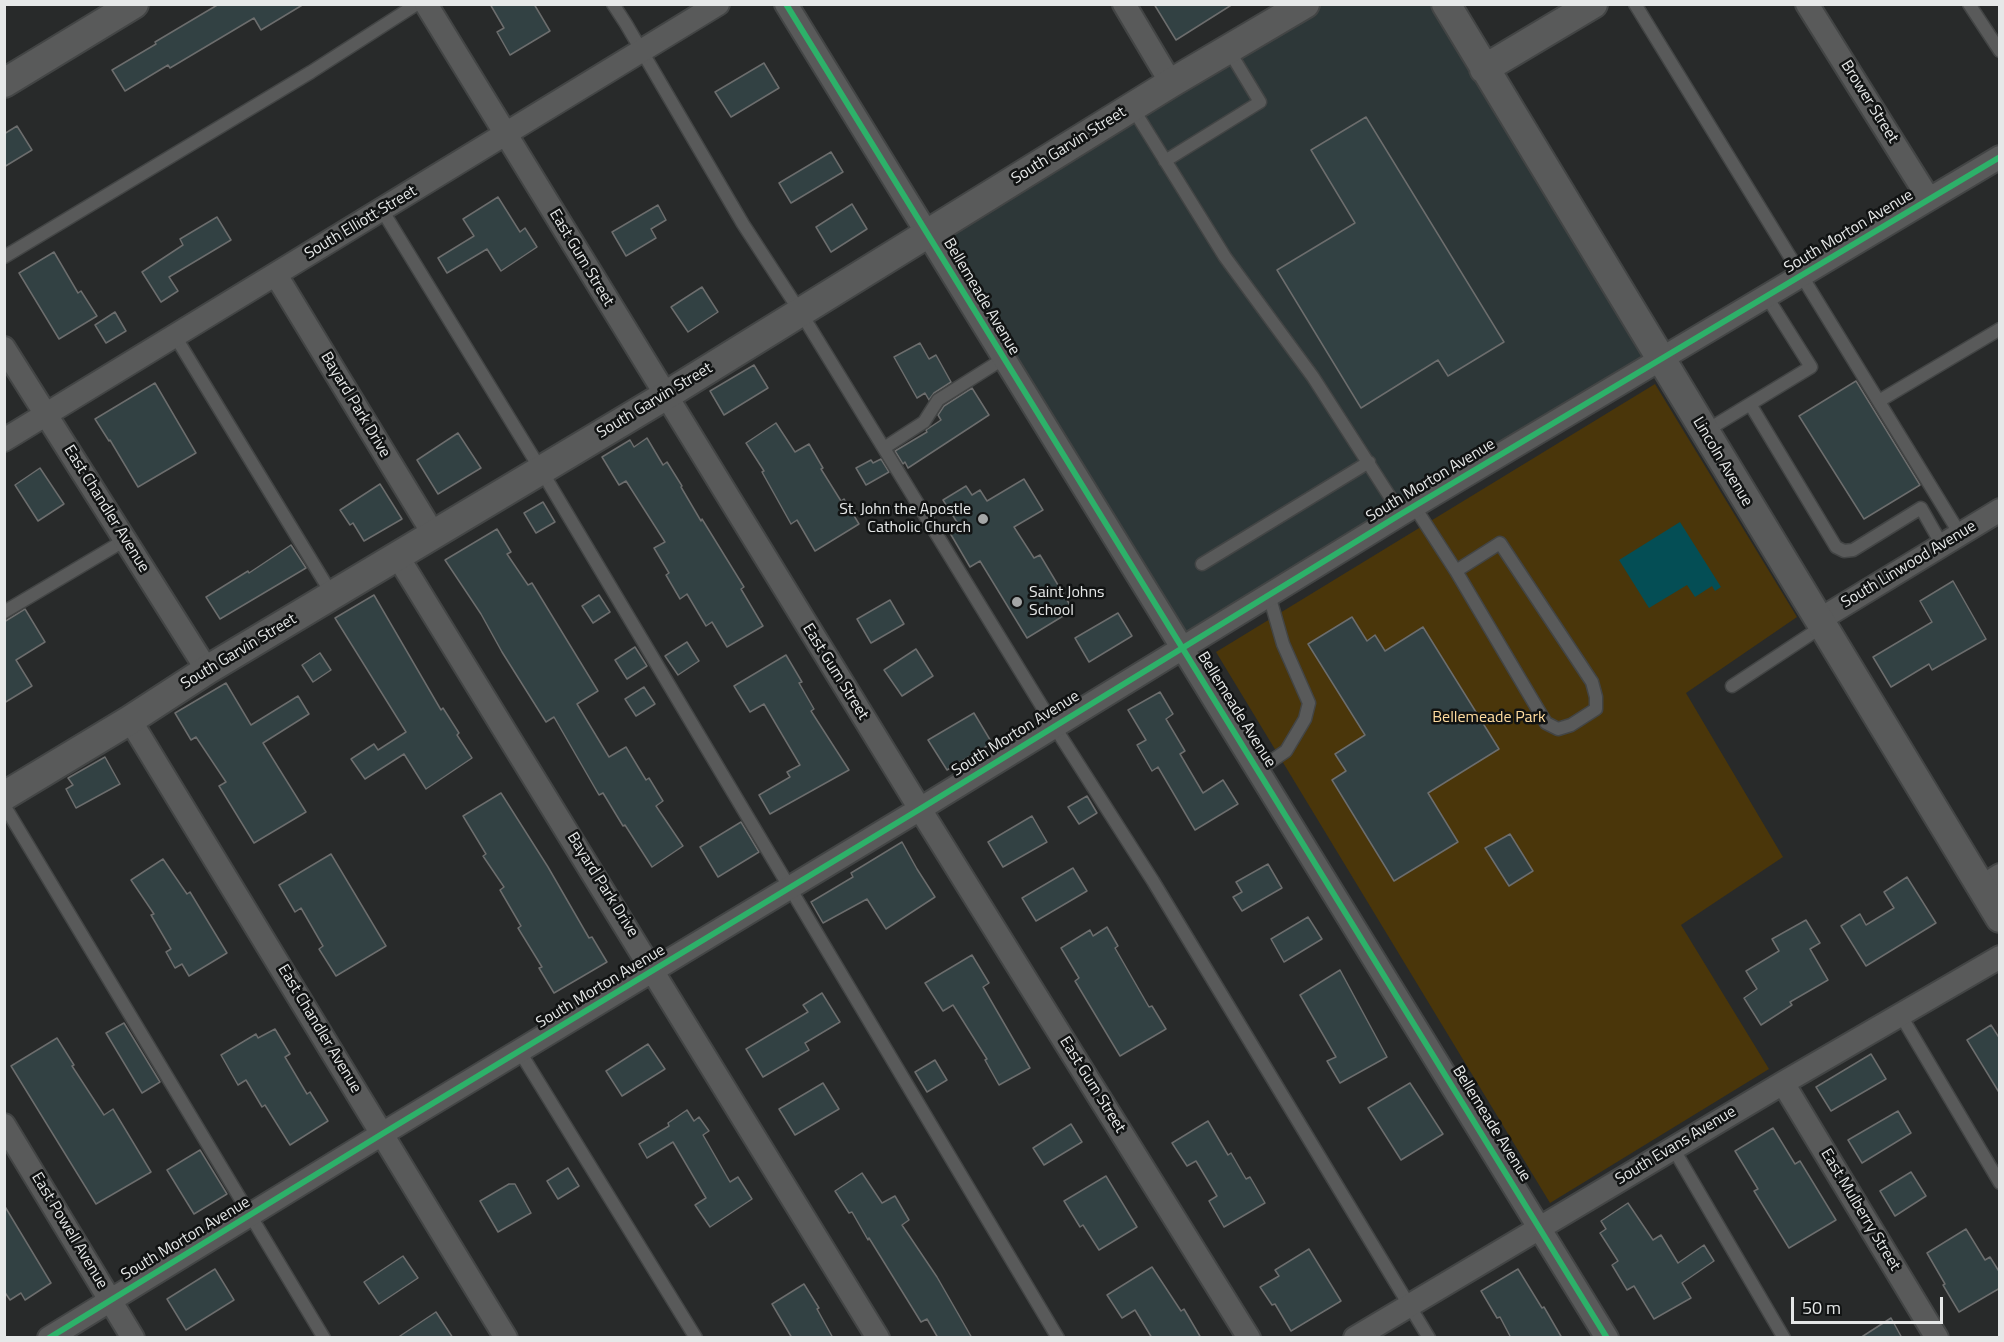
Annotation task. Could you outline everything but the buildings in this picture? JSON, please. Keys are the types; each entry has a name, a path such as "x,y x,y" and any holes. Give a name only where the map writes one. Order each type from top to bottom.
{"street":[{"path":"4,83 134,4"},
{"name":"East Gum Street","path":"426,4 665,396 1249,1338"},
{"name":"South Elliott Street","path":"4,440 718,4"},
{"name":"Bellemeade Avenue","path":"786,4 1607,1338"},
{"path":"1124,4 1171,83"},
{"name":"South Garvin Street","path":"4,796 130,720 207,670 801,313 1171,83 1305,4"},
{"name":"Lincoln Avenue","path":"1446,4 1821,623 1990,881 2000,918"},
{"path":"1484,69 1593,4"},
{"name":"Brower Street","path":"1807,4 1929,199"},
{"name":"South Morton Avenue","path":"49,1338 1407,510 2000,157"},
{"name":"Bayard Park Drive","path":"276,275 434,535"},
{"name":"East Chandler Avenue","path":"4,348 207,670"},
{"name":"South Linwood Avenue","path":"1821,623 2000,510"},
{"name":"Bayard Park Drive","path":"398,557 654,970 878,1338"},
{"name":"East Chandler Avenue","path":"130,720 506,1338"},
{"name":"South Evans Avenue","path":"1355,1338 1783,1083 2000,957"},
{"name":"East Mulberry Street","path":"1783,1083 1937,1338"},
{"name":"East Powell Avenue","path":"4,1125 133,1338"}],"lane":[{"path":"4,257 310,72 417,4"},
{"path":"613,4 743,224 801,313 1054,726 1165,902 1429,1338"},
{"path":"1635,4 1879,401 1951,539"},
{"path":"1969,4 2000,51"},
{"path":"1165,161 1260,102 1228,49"},
{"path":"1132,107 1225,257 1313,377 1369,462 1456,571 1546,723 1558,729 1571,725 1596,709 1592,682 1500,543 1456,571"},
{"path":"382,210 542,470 1058,1338"},
{"path":"1704,432 1811,367 1767,297"},
{"path":"1879,401 2000,329"},
{"path":"175,336 333,596"},
{"path":"884,448 924,422 938,400 1003,359"},
{"path":"1750,404 1836,547 1844,551 1853,550 1921,508 1951,539"},
{"path":"1202,564 1369,462"},
{"path":"4,612 125,540"},
{"path":"1257,771 1286,751 1305,719 1309,703 1282,644 1269,595"},
{"path":"1732,686 1821,623"},
{"path":"4,805 324,1338"},
{"path":"1900,1014 2000,1183"},
{"path":"520,1052 696,1338"},
{"path":"1673,1148 1784,1338"}],"shaded area":[{"path":"1315,5 1436,5 1645,358 1186,642 936,236"}],"green space":[{"name":"Bellemeade Park","path":"1655,384 1797,617 1686,693 1783,857 1681,925 1769,1069 1550,1203 1216,652"}],"water":[{"path":"1680,522 1721,587 1715,591 1712,586 1695,597 1687,585 1649,608 1619,560"}],"cycle path":[{"path":"786,4 1607,1338"},
{"path":"49,1338 1401,514 2000,157"}],"place":[{"name":"St. John the Apostle Catholic Church","path":"983,519"},
{"name":"Saint Johns School","path":"1017,602"}]}
